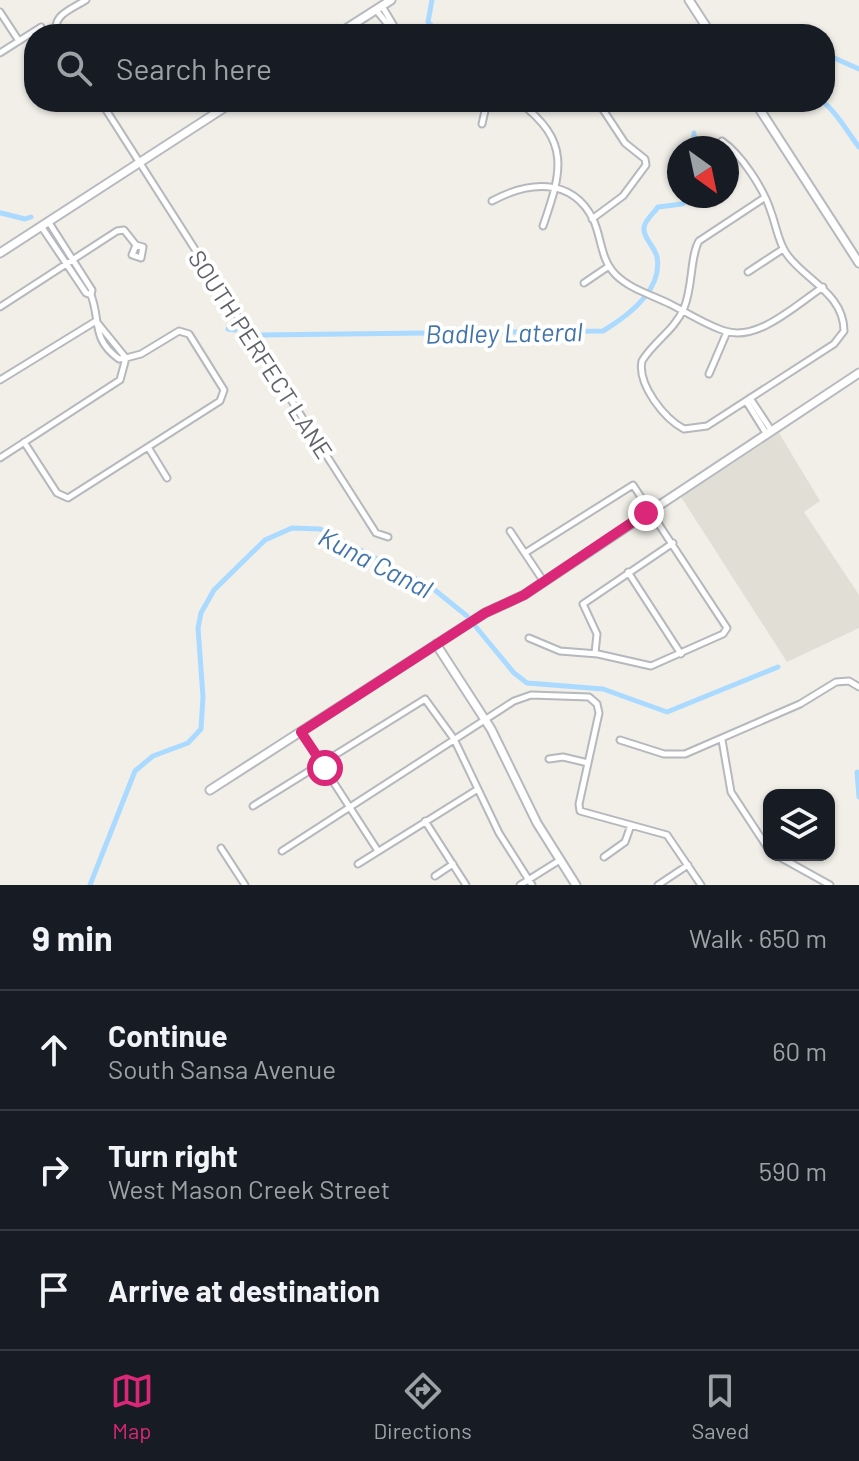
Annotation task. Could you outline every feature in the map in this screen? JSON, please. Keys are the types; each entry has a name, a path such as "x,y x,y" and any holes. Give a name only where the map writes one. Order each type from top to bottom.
{"street":[{"path":"55,24 55,21 86,0"},
{"path":"354,24 391,0"},
{"path":"689,0 705,24"},
{"path":"379,8 389,24"},
{"path":"0,12 19,41"},
{"path":"0,53 24,38"},
{"name":"SOUTH PERFECT LANE","path":"107,112 376,533 388,537"},
{"path":"0,253 217,112"},
{"path":"482,124 485,112"},
{"path":"533,112 556,146 561,164 543,226"},
{"path":"592,219 623,196 646,165 645,159 625,143 605,112"},
{"path":"761,112 859,263"},
{"path":"739,158 764,198 783,249 823,287 841,317 844,331 834,344 707,426 684,429 668,418 643,379 641,369 647,354 670,333 683,311 692,288 694,252 699,241 764,198"},
{"path":"492,201 527,186 556,188 579,202 592,219 601,251 616,275 643,292 727,332 753,331 823,287"},
{"path":"24,442 64,498 220,401 224,394 189,334 183,331 126,358 112,354 95,327 92,290 45,224"},
{"path":"0,307 117,231 128,232 136,245"},
{"path":"748,272 783,249"},
{"path":"584,283 609,266"},
{"path":"0,380 96,321"},
{"path":"709,374 727,332"},
{"path":"0,458 120,380 126,358"},
{"path":"210,790 485,613 544,582 859,373"},
{"path":"748,400 769,431"},
{"path":"148,447 167,478"},
{"path":"525,553 633,485 652,508 727,628 723,634 651,666 595,653 560,651 529,638"},
{"path":"510,531 544,582"},
{"path":"595,653 597,634 583,604 674,542"},
{"path":"628,572 681,654"},
{"path":"436,644 485,720 537,823 576,885"},
{"path":"620,740 675,755 696,752 800,704 836,682 849,681 859,687"},
{"path":"282,851 514,701 531,695 589,697 597,704 599,713 580,811 667,835 701,885"},
{"path":"253,806 425,699 454,739 499,833 530,882"},
{"path":"301,732 378,851"},
{"path":"722,740 731,792 763,841"},
{"path":"549,759 563,757 588,763"},
{"path":"358,864 478,789"},
{"path":"425,821 466,885"},
{"path":"604,857 625,842 631,825"},
{"path":"221,848 245,885"},
{"path":"520,885 530,882 560,860"},
{"path":"787,861 830,885"},
{"path":"435,876 453,864"},
{"path":"658,885 688,865"}],"shaded area":[{"path":"779,433 820,501 804,512 859,595 859,628 787,662 681,497"}],"waterway":[{"path":"430,24 432,0"},
{"path":"835,58 859,69"},
{"name":"Badley Lateral","path":"833,112 859,147"},
{"name":"Badley Lateral","path":"259,335 603,331 633,310 655,280 657,257 644,232 644,225 658,207 667,206"},
{"name":"Badley Lateral","path":"1,213 25,219 31,217"},
{"name":"Badley Lateral","path":"228,329 235,330"},
{"name":"Kuna Canal","path":"90,885 135,771 153,756 188,743 201,729 203,697 198,628 201,613 214,590 265,540 292,528 320,529 431,587 467,616"},
{"name":"Kuna Canal","path":"476,627 514,673 527,683 603,689 667,712 778,667"},
{"name":"Kuna Canal","path":"857,772 859,797"}],"route":[{"path":"325,768 301,732 485,613 524,595 646,513"}]}
